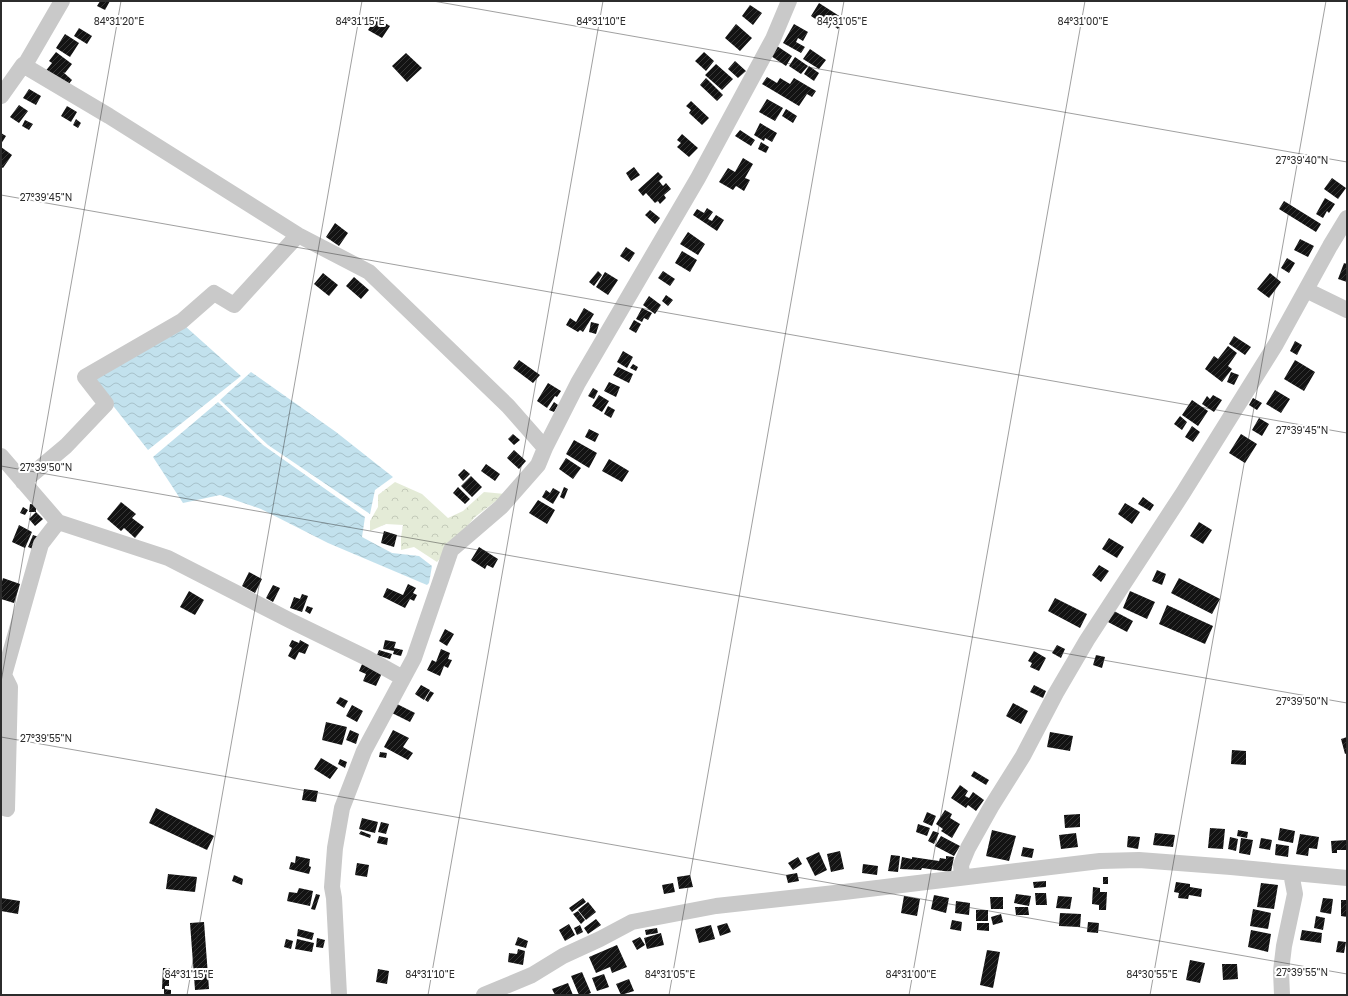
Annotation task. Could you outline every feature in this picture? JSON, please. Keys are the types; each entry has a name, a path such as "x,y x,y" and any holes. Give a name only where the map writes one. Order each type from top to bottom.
{"street":[{"path":"1,96 26,63 62,1"},
{"path":"339,995 334,898 332,887 335,848 342,808 364,751 414,658 451,550 501,507 538,465 578,383 702,171 774,39 789,1"},
{"path":"23,65 109,116 298,235 369,272 508,406 545,448"},
{"path":"962,877 961,865 968,848 991,807 1023,756 1060,686 1087,640 1183,493 1268,357 1347,218"},
{"path":"23,482 66,446 106,404 85,377 182,321 214,293 234,305 298,235"},
{"path":"1306,290 1347,310"},
{"path":"1,456 58,522 168,558 367,658 403,678"},
{"path":"1,807 7,809 10,694 10,687 4,675 41,544 58,522"},
{"path":"484,995 532,975 563,956 632,922 716,906 1100,861 1139,860 1347,878"},
{"path":"1282,995 1281,971 1284,946 1294,894 1291,873"}],"green space":[{"path":"395,482 422,494 448,518 463,511 484,492 505,494 475,517 437,562 414,547 401,550 403,525 386,524 370,531 370,521 378,507 378,495"}],"water":[{"path":"185,326 241,376 148,450 92,379"},
{"path":"251,372 336,432 393,477 375,490 370,514 268,445 220,400"},
{"path":"218,402 263,445 365,517 362,537 392,553 419,556 432,566 429,583 427,585 328,543 261,509 220,495 183,503 153,457"}],"building":[{"path":"100,1 110,1 105,10 97,6"},
{"path":"819,3 844,19 838,29 831,24 829,28 811,16"},
{"path":"750,5 762,13 753,25 742,16"},
{"path":"376,18 390,26 382,38 368,30"},
{"path":"736,24 752,38 740,51 725,38"},
{"path":"794,24 808,32 803,41 798,38 796,42 805,47 801,53 783,43"},
{"path":"79,28 92,36 87,44 74,36"},
{"path":"65,34 79,43 70,57 56,48"},
{"path":"777,46 792,56 786,66 771,56"},
{"path":"810,49 826,60 819,69 803,59"},
{"path":"56,52 72,64 65,73 63,72 72,80 68,85 44,73 52,63 49,61"},
{"path":"704,52 714,61 706,71 695,61"},
{"path":"406,53 422,68 407,82 392,66"},
{"path":"795,57 808,66 801,74 789,66"},
{"path":"735,61 746,71 738,78 728,69"},
{"path":"716,64 733,79 722,90 705,75"},
{"path":"809,66 819,73 814,81 804,74"},
{"path":"767,77 777,83 780,78 790,84 794,78 816,91 812,97 807,94 799,106 762,84"},
{"path":"706,78 723,95 717,101 700,85"},
{"path":"29,89 41,96 36,105 23,98"},
{"path":"767,99 783,108 775,121 759,112"},
{"path":"691,101 709,118 702,125 689,113 691,110 686,106"},
{"path":"19,105 28,111 19,123 10,117"},
{"path":"67,106 77,112 71,122 61,116"},
{"path":"786,109 797,116 793,123 782,116"},
{"path":"76,119 81,123 78,128 73,125"},
{"path":"25,120 33,124 29,130 22,126"},
{"path":"760,123 777,133 772,142 765,138 764,141 754,135"},
{"path":"740,130 755,140 751,146 735,136"},
{"path":"1,133 6,136 1,144"},
{"path":"682,134 698,148 689,157 677,147 681,143 677,140"},
{"path":"761,142 769,147 766,153 758,149"},
{"path":"1,147 12,155 3,168 1,167"},
{"path":"743,158 753,164 745,178 750,180 744,191 736,186 733,190 719,182 728,168 735,172"},
{"path":"634,167 640,175 631,181 626,173"},
{"path":"658,172 663,177 659,181 663,186 666,183 671,189 664,195 666,198 660,204 658,201 655,203 646,193 643,196 638,190"},
{"path":"1332,178 1346,188 1338,199 1324,189"},
{"path":"1325,198 1335,204 1329,213 1327,211 1323,218 1316,214"},
{"path":"1284,201 1321,224 1316,232 1279,209"},
{"path":"707,208 713,212 708,219 712,221 716,215 724,220 717,231 693,215 697,209 704,213"},
{"path":"650,210 660,218 655,224 645,215"},
{"path":"335,223 348,233 339,246 326,237"},
{"path":"688,232 705,244 698,255 680,244"},
{"path":"1300,239 1314,246 1308,257 1294,250"},
{"path":"626,247 635,253 629,262 620,256"},
{"path":"682,251 697,260 690,272 675,263"},
{"path":"1287,258 1295,263 1289,273 1281,268"},
{"path":"1344,263 1347,264 1347,282 1338,279"},
{"path":"598,271 602,275 594,286 589,282"},
{"path":"663,271 675,279 670,286 658,278"},
{"path":"605,272 618,280 608,295 596,287"},
{"path":"323,273 338,285 329,296 314,284"},
{"path":"1270,273 1281,282 1269,298 1257,289"},
{"path":"354,277 369,290 361,299 346,286"},
{"path":"666,295 673,300 668,306 662,301"},
{"path":"649,296 661,305 655,314 643,305"},
{"path":"584,308 594,314 583,332 580,330 578,332 566,325 570,318 576,322"},
{"path":"642,308 652,313 648,320 644,318 642,322 636,319"},
{"path":"634,320 641,324 636,333 629,329"},
{"path":"591,322 599,324 596,334 589,332"},
{"path":"1234,336 1251,347 1245,355 1229,344"},
{"path":"1295,341 1302,345 1297,355 1290,351"},
{"path":"1228,346 1237,353 1228,366 1232,369 1222,382 1205,369 1214,356 1218,359"},
{"path":"623,351 633,357 627,368 617,362"},
{"path":"519,360 540,375 533,383 513,368"},
{"path":"1295,360 1315,372 1304,391 1284,379"},
{"path":"633,364 638,367 636,371 630,368"},
{"path":"618,367 633,374 629,383 613,375"},
{"path":"1231,372 1239,375 1234,385 1227,382"},
{"path":"609,382 620,387 616,397 604,391"},
{"path":"548,383 561,391 557,397 555,396 547,408 537,401"},
{"path":"593,388 598,391 594,399 588,396"},
{"path":"1275,390 1290,399 1281,413 1266,404"},
{"path":"599,395 609,401 602,412 592,406"},
{"path":"1213,395 1222,400 1214,412 1202,404 1207,396 1210,399"},
{"path":"1253,398 1262,403 1257,410 1249,405"},
{"path":"1192,400 1208,411 1198,426 1182,415"},
{"path":"554,402 558,405 554,412 549,410"},
{"path":"608,406 615,410 611,418 604,414"},
{"path":"1180,416 1187,422 1182,430 1174,424"},
{"path":"1259,418 1269,424 1262,436 1252,430"},
{"path":"1192,426 1200,432 1193,442 1185,437"},
{"path":"589,429 599,434 595,442 585,437"},
{"path":"513,434 520,440 514,445 508,439"},
{"path":"1241,434 1257,444 1245,463 1229,453"},
{"path":"574,440 597,453 589,468 566,454"},
{"path":"514,450 526,461 519,469 507,458"},
{"path":"566,458 581,468 573,479 559,469"},
{"path":"609,459 629,471 622,482 602,471"},
{"path":"486,464 500,474 495,481 481,471"},
{"path":"464,469 470,474 463,481 458,475"},
{"path":"471,476 482,487 472,497 461,486"},
{"path":"458,487 470,499 465,504 453,493"},
{"path":"564,487 568,489 564,499 560,497"},
{"path":"553,488 560,492 553,504 542,497 546,490 550,493"},
{"path":"1143,497 1154,505 1150,511 1138,504"},
{"path":"538,500 555,510 547,524 529,513"},
{"path":"121,502 136,514 132,518 144,527 135,538 124,528 121,531 107,519"},
{"path":"1125,503 1140,512 1132,524 1118,514"},
{"path":"30,504 36,505 36,512 29,512"},
{"path":"23,507 28,510 25,515 20,513"},
{"path":"36,512 43,519 35,526 29,519"},
{"path":"1199,522 1212,530 1203,544 1190,536"},
{"path":"19,525 32,532 25,548 12,542"},
{"path":"384,531 397,535 394,547 381,543"},
{"path":"33,535 39,537 33,549 28,547"},
{"path":"1109,538 1124,547 1117,558 1102,549"},
{"path":"479,547 498,559 493,568 487,565 485,569 471,560"},
{"path":"1099,565 1109,571 1101,582 1092,575"},
{"path":"1157,570 1166,574 1162,585 1152,581"},
{"path":"249,572 262,579 255,593 242,586"},
{"path":"3,578 20,584 14,603 1,599 1,585"},
{"path":"1179,578 1220,599 1212,614 1171,593"},
{"path":"408,584 416,588 413,593 417,595 414,601 410,599 405,608 383,597 387,588 403,595"},
{"path":"273,585 280,588 273,602 266,598"},
{"path":"189,591 204,600 195,615 180,607"},
{"path":"1130,591 1155,602 1147,619 1123,608"},
{"path":"302,594 308,596 302,612 290,608 294,597 300,599"},
{"path":"1055,598 1087,614 1080,628 1048,611"},
{"path":"1167,605 1213,626 1205,644 1159,624"},
{"path":"307,606 313,608 310,614 305,611"},
{"path":"1114,611 1133,621 1127,632 1108,622"},
{"path":"445,629 454,634 447,646 439,641"},
{"path":"292,640 299,643 300,640 309,645 305,654 299,652 295,660 288,656 292,648 289,646"},
{"path":"385,640 396,642 394,648 403,650 401,656 393,654 394,651 383,649"},
{"path":"1057,645 1065,649 1061,658 1052,653"},
{"path":"441,649 450,653 448,659 452,660 448,668 444,666 440,676 427,670 432,660 436,662"},
{"path":"379,650 392,654 390,659 377,655"},
{"path":"1034,651 1046,658 1039,671 1030,667 1032,663 1028,661"},
{"path":"1096,655 1105,657 1102,668 1093,665"},
{"path":"363,662 383,671 376,686 363,681 366,674 359,671"},
{"path":"421,685 430,690 424,700 415,694"},
{"path":"1034,685 1046,691 1043,698 1030,692"},
{"path":"430,691 434,693 428,702 425,700"},
{"path":"340,697 348,701 344,708 336,703"},
{"path":"1013,703 1028,711 1021,724 1006,716"},
{"path":"397,704 415,713 410,722 392,713"},
{"path":"352,705 363,711 357,722 346,716"},
{"path":"326,722 347,727 342,745 322,740"},
{"path":"350,730 359,734 356,744 346,740"},
{"path":"393,730 409,738 403,747 413,753 408,760 384,747"},
{"path":"1050,732 1073,736 1070,751 1047,747"},
{"path":"1347,737 1347,753 1345,754 1341,739"},
{"path":"1232,750 1246,751 1246,765 1231,764"},
{"path":"380,752 387,753 386,758 379,757"},
{"path":"321,758 338,768 330,779 314,769"},
{"path":"340,759 347,762 345,768 338,764"},
{"path":"974,771 989,780 986,785 971,776"},
{"path":"960,785 968,791 965,796 969,798 973,792 984,800 976,811 968,805 966,808 951,798"},
{"path":"304,789 318,791 316,802 302,800"},
{"path":"156,808 214,836 207,850 149,823"},
{"path":"945,810 952,814 950,818 960,824 952,838 941,831 943,829 936,824"},
{"path":"927,812 936,816 932,826 923,822"},
{"path":"1080,814 1080,827 1065,828 1064,815"},
{"path":"362,818 378,822 375,833 359,829"},
{"path":"381,822 389,824 386,834 378,832"},
{"path":"918,824 930,828 927,836 916,832"},
{"path":"1210,828 1225,829 1223,849 1208,848"},
{"path":"1280,828 1295,831 1293,843 1278,840"},
{"path":"992,830 1016,836 1009,861 986,856"},
{"path":"1238,830 1248,832 1247,838 1237,836"},
{"path":"361,831 371,835 370,838 359,834"},
{"path":"933,831 939,833 934,844 928,841"},
{"path":"1076,833 1078,847 1061,849 1059,835"},
{"path":"1155,833 1175,835 1173,847 1153,845"},
{"path":"1300,834 1319,837 1317,849 1309,848 1308,856 1296,854"},
{"path":"379,836 388,838 387,845 377,843"},
{"path":"941,836 960,846 954,856 935,846"},
{"path":"1128,836 1140,837 1138,849 1127,847"},
{"path":"1230,837 1238,839 1236,851 1228,849"},
{"path":"1241,838 1253,840 1250,855 1239,853"},
{"path":"1261,838 1272,840 1270,850 1259,848"},
{"path":"1347,840 1347,850 1337,850 1337,853 1332,853 1331,841"},
{"path":"1276,844 1289,846 1288,857 1275,855"},
{"path":"1023,847 1034,849 1032,858 1021,856"},
{"path":"840,851 844,869 831,872 827,854"},
{"path":"819,852 827,870 815,876 806,858"},
{"path":"891,855 900,856 898,872 888,871"},
{"path":"296,856 310,859 309,866 311,867 309,874 289,869 291,862 295,863"},
{"path":"946,856 954,857 951,872 922,868 921,870 900,869 902,857 939,861 940,858 946,859"},
{"path":"798,857 802,864 793,870 788,863"},
{"path":"357,863 369,865 367,877 355,875"},
{"path":"863,864 878,866 877,875 862,873"},
{"path":"797,873 799,881 788,883 786,875"},
{"path":"168,874 197,877 195,892 166,889"},
{"path":"234,875 243,879 242,885 232,881"},
{"path":"690,875 693,887 679,889 677,877"},
{"path":"1103,877 1108,877 1108,884 1103,884"},
{"path":"1046,881 1046,887 1034,888 1033,882"},
{"path":"1176,882 1190,884 1190,887 1202,889 1201,897 1189,895 1188,899 1178,898 1179,893 1174,892"},
{"path":"673,883 675,892 664,894 662,885"},
{"path":"1261,883 1278,885 1274,909 1257,907"},
{"path":"1093,887 1100,888 1100,892 1107,892 1106,910 1099,910 1099,905 1092,904"},
{"path":"299,888 313,891 310,906 287,901 289,892 297,893"},
{"path":"1035,893 1046,893 1047,905 1036,905"},
{"path":"316,894 320,895 315,910 311,909"},
{"path":"1016,894 1031,896 1029,906 1014,903"},
{"path":"934,895 949,898 946,913 931,909"},
{"path":"904,896 920,899 917,916 901,913"},
{"path":"1058,896 1072,897 1070,909 1056,908"},
{"path":"990,897 1003,897 1003,909 991,909"},
{"path":"1,898 20,901 18,914 1,911"},
{"path":"583,898 586,902 572,912 569,908"},
{"path":"1323,898 1333,899 1331,914 1320,912"},
{"path":"1341,900 1347,900 1347,917 1341,916"},
{"path":"956,901 970,903 969,915 955,913"},
{"path":"588,902 596,912 586,920 578,910"},
{"path":"1015,907 1028,907 1029,915 1016,915"},
{"path":"1253,909 1271,913 1268,929 1250,926"},
{"path":"976,910 988,910 988,921 976,921"},
{"path":"578,911 585,920 581,924 573,914"},
{"path":"1060,913 1081,914 1080,927 1059,926"},
{"path":"1001,914 1003,922 993,925 991,917"},
{"path":"1316,916 1325,918 1323,930 1314,928"},
{"path":"596,919 601,925 588,934 584,928"},
{"path":"952,920 962,922 961,931 950,929"},
{"path":"204,922 209,989 195,990 190,923"},
{"path":"1088,922 1099,923 1098,933 1087,932"},
{"path":"727,923 731,932 720,936 717,926"},
{"path":"977,923 989,923 989,931 977,930"},
{"path":"569,924 575,935 565,941 559,930"},
{"path":"580,925 583,932 577,935 574,928"},
{"path":"711,925 715,939 699,943 695,929"},
{"path":"657,928 658,933 646,935 645,930"},
{"path":"298,929 314,933 312,940 297,936"},
{"path":"1251,930 1271,934 1268,952 1248,947"},
{"path":"1302,930 1322,933 1321,943 1300,940"},
{"path":"661,933 664,945 647,949 644,938"},
{"path":"518,937 528,941 526,948 515,945"},
{"path":"640,937 645,945 637,950 632,941"},
{"path":"317,938 325,940 323,948 316,947"},
{"path":"286,939 293,941 291,949 284,947"},
{"path":"297,939 314,943 312,952 295,949"},
{"path":"1338,941 1346,942 1344,953 1336,952"},
{"path":"617,945 627,967 612,973 610,967 596,973 589,957"},
{"path":"518,949 525,951 523,965 508,962 509,953 517,954"},
{"path":"987,950 1000,952 993,988 980,985"},
{"path":"1190,960 1205,963 1200,983 1186,980"},
{"path":"1222,964 1237,964 1238,979 1223,980"},
{"path":"163,968 170,968 170,973 167,973 166,980 169,980 169,986 165,986 165,989 162,989"},
{"path":"378,969 389,971 387,984 376,982"},
{"path":"582,972 591,993 586,995 579,995 571,976"},
{"path":"604,974 609,987 597,991 592,978"},
{"path":"629,979 634,991 621,995 616,984"},
{"path":"568,983 573,995 555,995 552,989"},
{"path":"164,989 171,990 171,995 164,995"}]}
